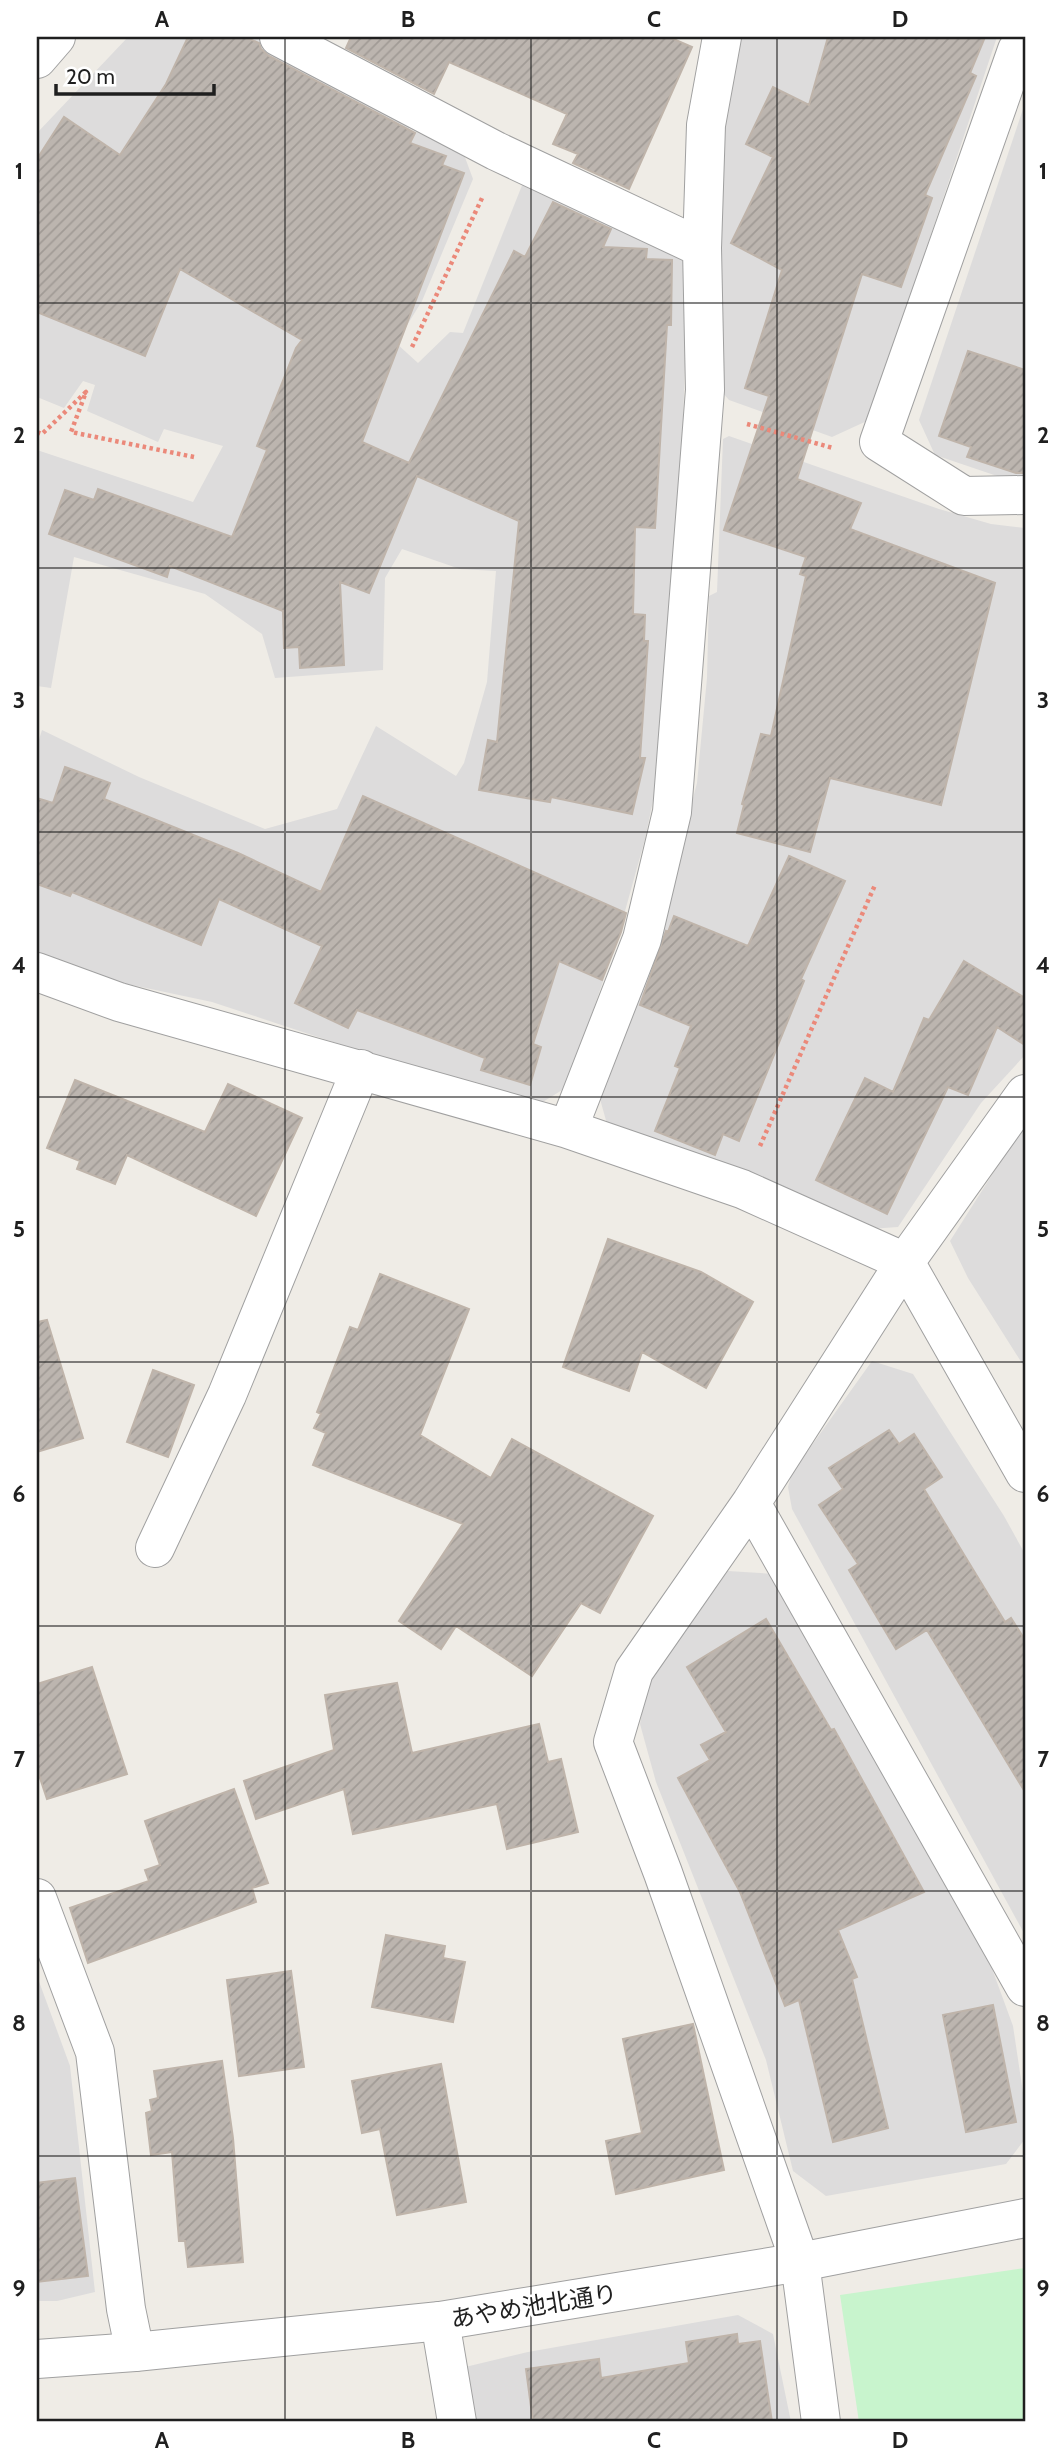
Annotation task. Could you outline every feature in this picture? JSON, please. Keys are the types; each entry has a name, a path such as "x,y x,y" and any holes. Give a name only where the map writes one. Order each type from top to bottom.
{"street":[{"path":"37,60 55,37"},
{"path":"279,37 502,154 702,248"},
{"path":"568,1129 642,939 672,812 705,390 702,248 706,125 722,37"},
{"path":"1025,44 1017,50 879,442 964,496 1025,495"},
{"path":"37,972 120,1002 568,1129 742,1188 905,1262 1025,1473"},
{"path":"155,1548 227,1395 361,1069"},
{"path":"821,2422 800,2263 663,1873 613,1741 634,1671 751,1503 905,1262 1025,1094"},
{"path":"751,1503 1025,1987"},
{"path":"37,1898 95,2052 126,2309 135,2351"},
{"name":"あやめ池北通り","path":"37,2359 440,2321 800,2263 1025,2218"},
{"path":"440,2321 457,2422"}],"path":[{"path":"412,347 502,154"},
{"path":"37,432 42,434 86,393 71,432 194,457"},
{"path":"739,421 839,450"},
{"path":"742,1188 875,885"}],"shaded area":[{"path":"128,37 267,37 413,118 409,129 463,152 473,179 422,301 396,343 418,363 450,332 463,333 523,183 684,243 685,365 680,506 664,748 645,839 617,940 567,1087 533,1108 212,1002 113,981 37,954 37,746 42,730 139,777 265,829 337,809 376,726 456,776 464,763 487,682 496,571 460,569 402,549 385,578 383,670 275,678 262,634 205,594 74,557 51,688 37,686 37,450 193,502 223,446 164,429 158,442 87,411 95,385 83,381 64,408 37,397 37,133"},
{"path":"727,37 997,37 869,420 832,437 729,400 715,384"},
{"path":"1025,103 1025,481 1003,478 935,455 919,420"},
{"path":"729,436 939,509 991,524 1025,528 1025,1055 981,1103 898,1227 869,1229 607,1124 600,1099 674,870 697,783 707,678 709,596 717,592 723,439"},
{"path":"1025,1126 1025,1368 968,1278 950,1241"},
{"path":"872,1361 913,1374 1004,1516 1025,1554 1025,1935 792,1509 788,1487 792,1473"},
{"path":"728,1571 775,1574 987,1955 1013,2026 1025,2106 1025,2139 1006,2164 826,2196 793,2171 766,2060 656,1782 640,1724 646,1690 656,1670"},
{"path":"37,1976 70,2066 95,2292 57,2301 37,2301"},
{"path":"738,2315 773,2334 791,2422 471,2422 461,2368 528,2352"}],"green space":[{"path":"1025,2268 1025,2422 859,2422 840,2295"}],"building":[{"path":"188,37 245,37 259,43 269,56 415,133 410,143 446,156 442,165 464,173 362,442 409,463 514,251 525,257 553,202 611,229 603,247 647,249 646,259 672,260 671,325 667,325 655,528 635,527 633,614 645,615 644,641 648,641 640,758 645,758 632,814 551,797 550,802 479,790 488,740 497,742 519,521 417,476 369,593 340,582 344,665 300,668 299,647 284,648 283,611 170,566 167,577 49,534 65,490 94,500 98,489 232,537 267,450 257,446 296,348 302,340 180,269 145,356 37,312 37,159 64,117 120,155 166,84"},
{"path":"351,37 669,37 692,47 629,189 573,163 578,154 553,144 567,114 449,62 434,94 346,48"},
{"path":"828,37 985,37 970,73 976,76 925,195 932,198 901,287 862,274 797,479 861,503 850,529 995,583 941,805 830,778 810,852 737,833 761,734 771,736 806,576 800,574 806,557 724,530 769,396 745,388 782,270 731,243 773,157 746,144 773,87 809,105"},
{"path":"968,351 1025,370 1025,473 1016,473 967,457 971,447 939,436"},
{"path":"65,767 110,783 104,799 238,853 321,892 363,796 626,913 621,932 602,980 559,961 533,1044 541,1047 530,1085 481,1070 485,1058 357,1010 348,1028 295,1003 322,946 219,899 201,945 72,892 70,896 37,884 37,798 53,803"},
{"path":"789,856 845,881 801,979 804,981 739,1141 723,1134 715,1155 655,1131 680,1068 675,1066 691,1026 640,1005 666,931 668,932 674,916 748,946"},
{"path":"964,961 1025,998 1025,1045 997,1027 968,1095 948,1087 887,1214 816,1180 865,1078 893,1092 924,1018 929,1020"},
{"path":"75,1080 205,1132 228,1084 302,1118 256,1216 127,1155 115,1184 77,1169 80,1161 47,1148"},
{"path":"608,1239 701,1272 753,1302 706,1388 642,1352 629,1391 563,1367"},
{"path":"380,1274 469,1309 420,1435 491,1478 512,1439 653,1516 600,1613 581,1603 532,1676 456,1626 441,1649 399,1621 463,1524 313,1465 326,1433 314,1428 321,1414 317,1412 350,1327 358,1330"},
{"path":"47,1320 83,1438 37,1452 37,1322"},
{"path":"153,1370 194,1385 168,1457 127,1442"},
{"path":"889,1430 899,1444 914,1434 942,1477 924,1489 1005,1622 1011,1618 1025,1640 1025,1792 927,1630 896,1649 849,1570 858,1564 819,1505 843,1489 829,1468"},
{"path":"766,1619 831,1730 834,1729 924,1892 838,1930 857,1977 852,1979 888,2128 833,2142 799,2000 785,2006 740,1892 678,1778 710,1760 701,1745 726,1732 687,1667"},
{"path":"92,1667 127,1774 47,1799 37,1769 37,1684"},
{"path":"397,1683 412,1753 539,1724 548,1762 561,1759 578,1832 507,1849 497,1804 353,1834 344,1789 256,1819 244,1781 334,1750 325,1695"},
{"path":"234,1789 268,1883 252,1888 256,1902 88,1963 70,1908 149,1881 145,1870 160,1865 145,1821"},
{"path":"386,1935 445,1946 443,1958 465,1962 453,2022 372,2007"},
{"path":"291,1971 304,2067 239,2076 227,1980"},
{"path":"993,2005 1016,2122 966,2132 943,2015"},
{"path":"693,2024 724,2170 616,2194 606,2141 642,2133 623,2039"},
{"path":"222,2061 233,2138 243,2262 188,2267 185,2241 179,2241 172,2152 151,2155 146,2113 152,2111 150,2100 158,2098 154,2071"},
{"path":"441,2064 466,2202 397,2215 380,2129 362,2133 352,2081"},
{"path":"75,2178 88,2276 37,2282 37,2183"},
{"path":"737,2334 738,2344 760,2341 772,2422 533,2422 526,2369 599,2359 601,2378 689,2363 686,2342"}]}
